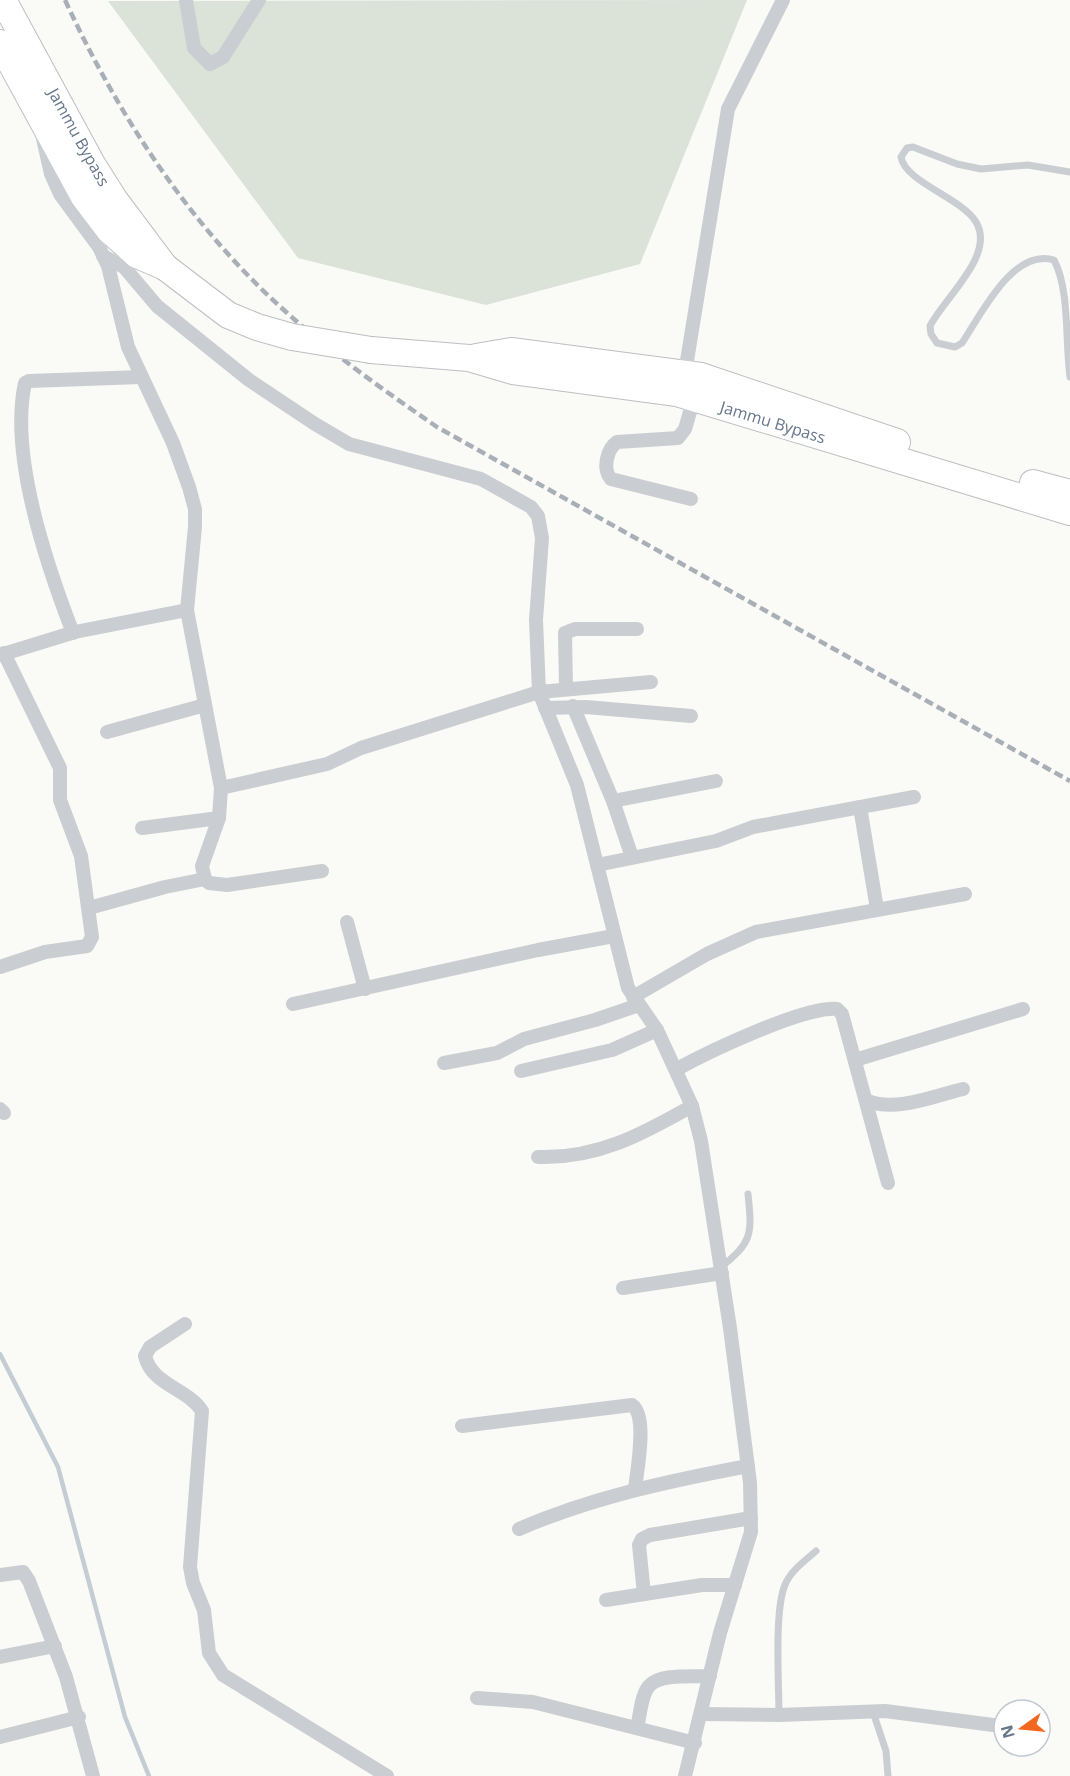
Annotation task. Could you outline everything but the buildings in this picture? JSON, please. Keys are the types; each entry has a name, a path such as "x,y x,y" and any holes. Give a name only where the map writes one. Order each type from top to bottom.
{"highway":[{"name":"Jammu Bypass","path":"3,0 92,164 165,267"},
{"name":"Jammu Bypass","path":"0,43 84,197 109,230 137,255 165,267 228,315 292,337 371,350 469,358 513,371 634,387 694,398 1070,512"},
{"name":"Jammu Bypass","path":"469,358 511,351 685,373 722,381 922,451 1070,493"}],"street":[{"path":"186,0 194,48 210,64 223,57 258,0"},
{"path":"685,373 728,110 783,0"},
{"path":"41,117 45,154 55,184 67,207 103,256 112,276 128,347 173,443 195,509 187,610 221,788 219,818 202,866 205,879 209,883 227,885 322,871"},
{"path":"103,256 124,267 157,306 249,380 349,444 481,479 531,507 538,516 542,538 536,620 554,690"},
{"path":"73,633 45,560 22,452 25,384 29,381 141,378"},
{"path":"691,499 611,479 606,468 611,446 617,442 678,438 685,429 694,398"},
{"path":"0,967 45,952 87,946 93,937 81,856 60,800 60,768 2,654 73,633 187,610"},
{"path":"637,629 575,629 565,633 550,708 604,864 614,936 624,977 640,996 657,1030 682,1067 701,1141 722,1270 748,1466 751,1532 720,1633 686,1776"},
{"path":"221,788 327,764 361,748 554,690 651,682"},
{"path":"107,732 205,705"},
{"path":"550,708 572,706 691,716"},
{"path":"572,706 613,801 629,858"},
{"path":"613,801 716,781"},
{"path":"604,864 716,841 753,827 914,797"},
{"path":"860,807 877,909"},
{"path":"142,828 219,818"},
{"path":"89,908 165,887 205,879"},
{"path":"444,1063 497,1053 524,1039 640,996 699,959 756,932 965,894"},
{"path":"348,922 365,989"},
{"path":"293,1004 538,950 614,936"},
{"path":"682,1067 752,1034 832,1008 842,1014 868,1101 888,1183"},
{"path":"855,1060 1023,1009"},
{"path":"521,1071 612,1050 657,1030"},
{"path":"868,1101 882,1106 894,1105 963,1089"},
{"path":"538,1157 574,1156 602,1150 636,1137 692,1106"},
{"path":"623,1288 722,1270"},
{"path":"185,1324 150,1347 145,1356 148,1366 156,1375 192,1400 202,1411 190,1568 193,1583 204,1610 208,1653 231,1682 299,1720 387,1776"},
{"path":"462,1426 632,1405 639,1413 641,1424 635,1489"},
{"path":"519,1528 563,1510 635,1489 748,1466"},
{"path":"644,1594 639,1545 642,1539 650,1535 752,1518"},
{"path":"0,1575 23,1572 55,1646 79,1717 93,1776"},
{"path":"606,1600 702,1585 735,1585"},
{"path":"0,1657 55,1646"},
{"path":"637,1728 646,1690 654,1682 710,1676"},
{"path":"477,1698 533,1702 695,1743"},
{"path":"702,1714 779,1715 873,1711 992,1725"},
{"path":"0,1737 79,1717"}],"lane":[{"path":"1070,172 1028,165 981,169 957,164 913,147 907,148 901,157 906,169 972,215 981,236 977,256 968,273 930,326 931,334 937,342 955,347 962,343 999,287 1016,269 1035,257 1044,257 1054,260 1064,277 1067,291 1070,377"},
{"path":"722,1270 749,1239 751,1218 748,1194"},
{"path":"779,1715 780,1624 784,1588 789,1577 816,1551"},
{"path":"873,1711 886,1751 888,1776"}],"shaded area":[{"path":"747,0 640,264 486,305 298,258 108,1"}],"waterway":[{"path":"0,1354 58,1467 125,1717 149,1776"}],"railway":[{"path":"65,0 108,85 133,127 188,206 250,278 303,327 340,357 437,427 1070,781"}]}
